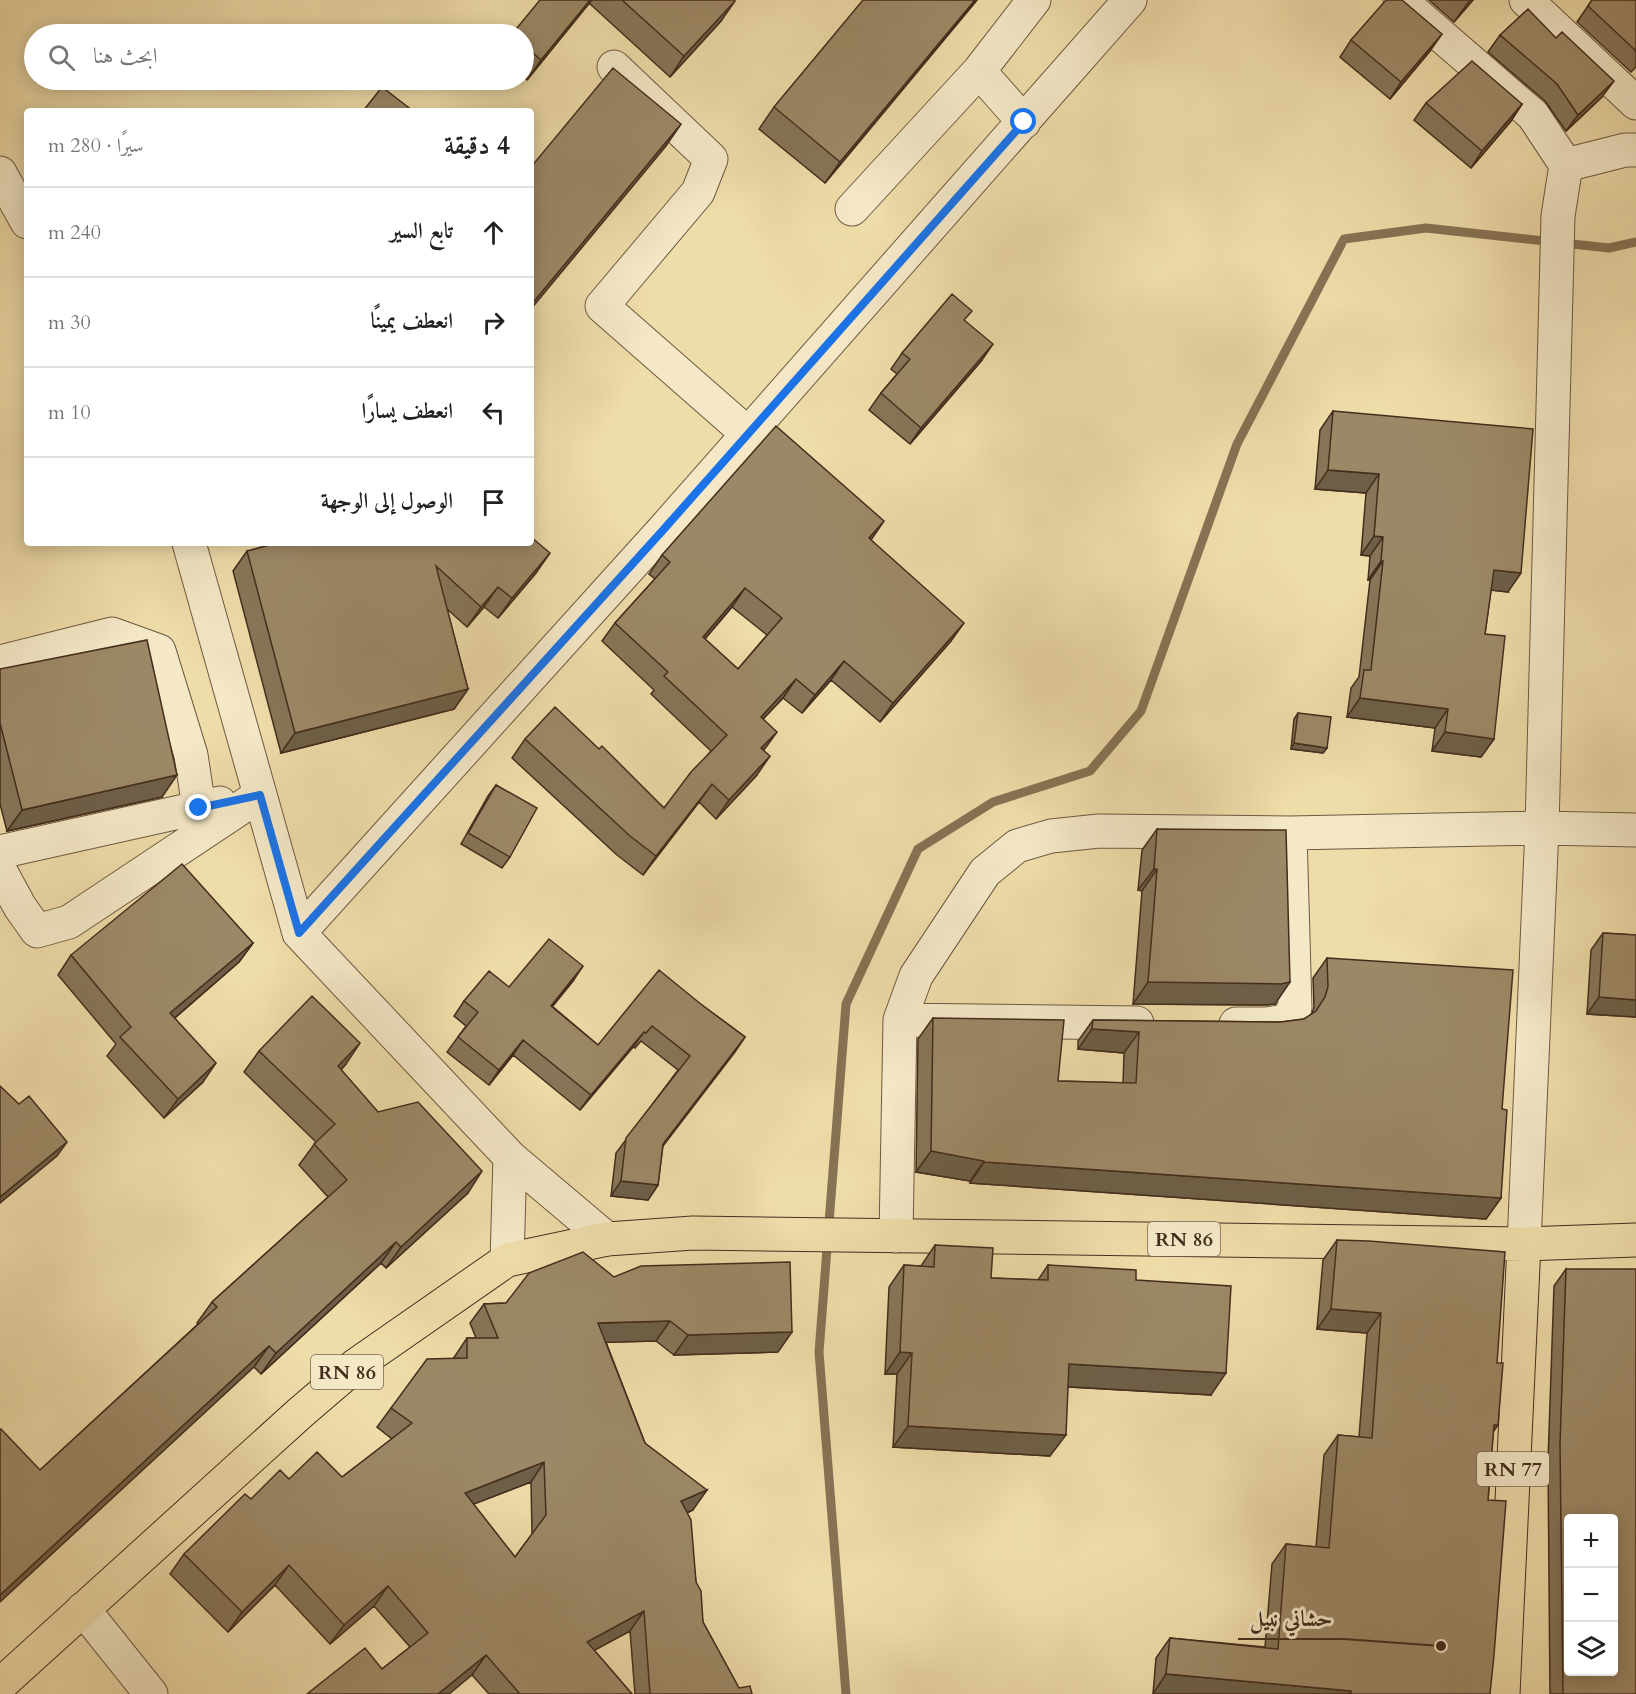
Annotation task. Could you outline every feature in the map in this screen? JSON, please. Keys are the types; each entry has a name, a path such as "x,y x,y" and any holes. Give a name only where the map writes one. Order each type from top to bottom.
{"main road":[{"name":"RN 86","path":"0,1685 356,1365 507,1260 607,1239 693,1233 1524,1244 1636,1240"},
{"name":"RN 77","path":"1503,1694 1524,1244"}],"street":[{"path":"852,209 979,71 1034,0"},
{"path":"299,933 748,434 1130,0"},
{"path":"1400,0 1533,115 1566,165 1558,216 1542,828 1524,1244"},
{"path":"1526,0 1636,103"},
{"path":"614,67 711,159 698,192 602,306 748,434"},
{"path":"979,71 1024,122"},
{"path":"1566,165 1624,150 1636,150"},
{"path":"0,172 24,216"},
{"path":"190,546 299,933 510,1157 607,1239"},
{"path":"0,662 112,634 159,651 191,755 199,808"},
{"path":"0,852 260,795"},
{"path":"0,870 20,907 37,931 69,922 260,795"},
{"path":"896,1236 900,1020 916,976 985,872 1017,846 1051,836 1099,831 1290,832 1542,828 1636,830"},
{"path":"1208,1023 1276,1023 1286,1021 1295,1008 1290,832"},
{"path":"900,1020 1161,1023"},
{"path":"507,1260 510,1157"},
{"path":"83,1610 151,1694"}],"building":[{"path":"540,0 590,0 541,60 534,54 534,24 520,24"},
{"path":"622,0 734,0 735,1 684,56"},
{"path":"863,0 975,0 840,162 774,107"},
{"path":"1386,0 1402,0 1442,34 1401,82 1351,40"},
{"path":"1592,0 1636,0 1636,51 1588,6"},
{"path":"1528,9 1556,38 1562,32 1614,81 1578,115 1557,84 1500,35"},
{"path":"1472,61 1522,104 1482,151 1426,103"},
{"path":"613,68 681,124 534,301 534,163"},
{"path":"380,90 386,90 409,108 365,108"},
{"path":"952,294 972,311 964,320 993,344 921,428 881,393 910,359 902,353"},
{"path":"1333,411 1533,429 1521,573 1494,570 1485,634 1505,636 1494,739 1445,732 1448,709 1360,698 1364,670 1371,670 1383,561 1381,561 1383,537 1374,536 1379,474 1328,470"},
{"path":"776,426 884,521 869,538 964,623 893,703 844,661 815,695 796,679 761,717 777,732 761,748 770,756 729,800 712,784 656,856 630,836 525,739 555,707 599,749 602,746 664,808 691,772 727,735 664,676 668,672 615,623 670,562 662,555","holes":["745,588 782,618 738,669 703,637"]},
{"path":"534,540 550,553 512,598 498,587 481,607 436,566 468,689 295,733 247,551 266,546 534,546"},
{"path":"147,640 177,775 22,810 0,723 0,669"},
{"path":"1298,713 1331,717 1327,748 1294,743"},
{"path":"496,785 537,808 510,857 468,833"},
{"path":"1157,829 1286,830 1290,982 1281,984 1148,982 1157,869 1154,869"},
{"path":"182,864 253,943 170,1013 216,1063 178,1099 120,1037 131,1027 71,955"},
{"path":"1603,933 1636,935 1636,1000 1599,997"},
{"path":"549,939 583,966 551,1006 598,1045 659,970 745,1037 663,1144 658,1185 621,1181 626,1138 690,1056 652,1026 646,1033 644,1032 591,1095 523,1040 499,1070 458,1037 478,1012 464,1001 489,971 509,987"},
{"path":"1327,958 1513,970 1502,1109 1507,1110 1501,1198 984,1162 931,1151 933,1018 1064,1020 1058,1081 1136,1083 1139,1032 1092,1029 1093,1020 1281,1022 1304,1019 1316,1011 1325,997 1328,987"},
{"path":"312,996 360,1043 338,1066 378,1112 418,1102 482,1171 401,1247 396,1242 276,1353 269,1346 0,1595 0,1429 40,1470 217,1307 212,1302 347,1180 314,1144 335,1124 259,1051"},
{"path":"0,1086 19,1104 29,1096 67,1142 0,1197"},
{"path":"1337,1240 1505,1252 1497,1363 1503,1363 1498,1425 1494,1425 1488,1500 1506,1501 1490,1694 1351,1694 1351,1691 1166,1674 1170,1638 1278,1649 1286,1544 1329,1548 1338,1435 1372,1438 1381,1313 1331,1309"},
{"path":"935,1245 993,1248 991,1278 1048,1280 1048,1265 1136,1270 1136,1280 1231,1286 1226,1373 1069,1364 1066,1435 908,1426 912,1353 900,1352 904,1265 934,1267"},
{"path":"583,1252 614,1277 641,1266 790,1262 792,1332 688,1335 670,1321 598,1323 645,1443 707,1490 681,1501 691,1520 696,1582 701,1591 703,1622 739,1688 750,1686 752,1694 650,1694 644,1611 587,1642 632,1694 520,1694 486,1655 438,1694 307,1694 365,1648 382,1669 428,1633 388,1586 344,1625 289,1565 242,1612 184,1554 245,1494 251,1499 280,1470 289,1479 317,1452 342,1477 412,1423 391,1408 427,1359 467,1358 467,1338 498,1338 484,1304 506,1303 529,1273","holes":["544,1462 546,1515 515,1557 465,1493"]},
{"path":"1566,1269 1636,1269 1636,1694 1563,1694 1560,1444"}],"waterway":[{"path":"846,1694 819,1352 846,1004 918,849 993,802 1090,771 1141,711 1237,444 1344,239 1426,228 1609,248 1636,242"}],"place":[{"name":"حشاني نبيل","path":"1441,1646"}],"route":[{"path":"199,808 260,795 299,933 664,529 1024,122"}]}
